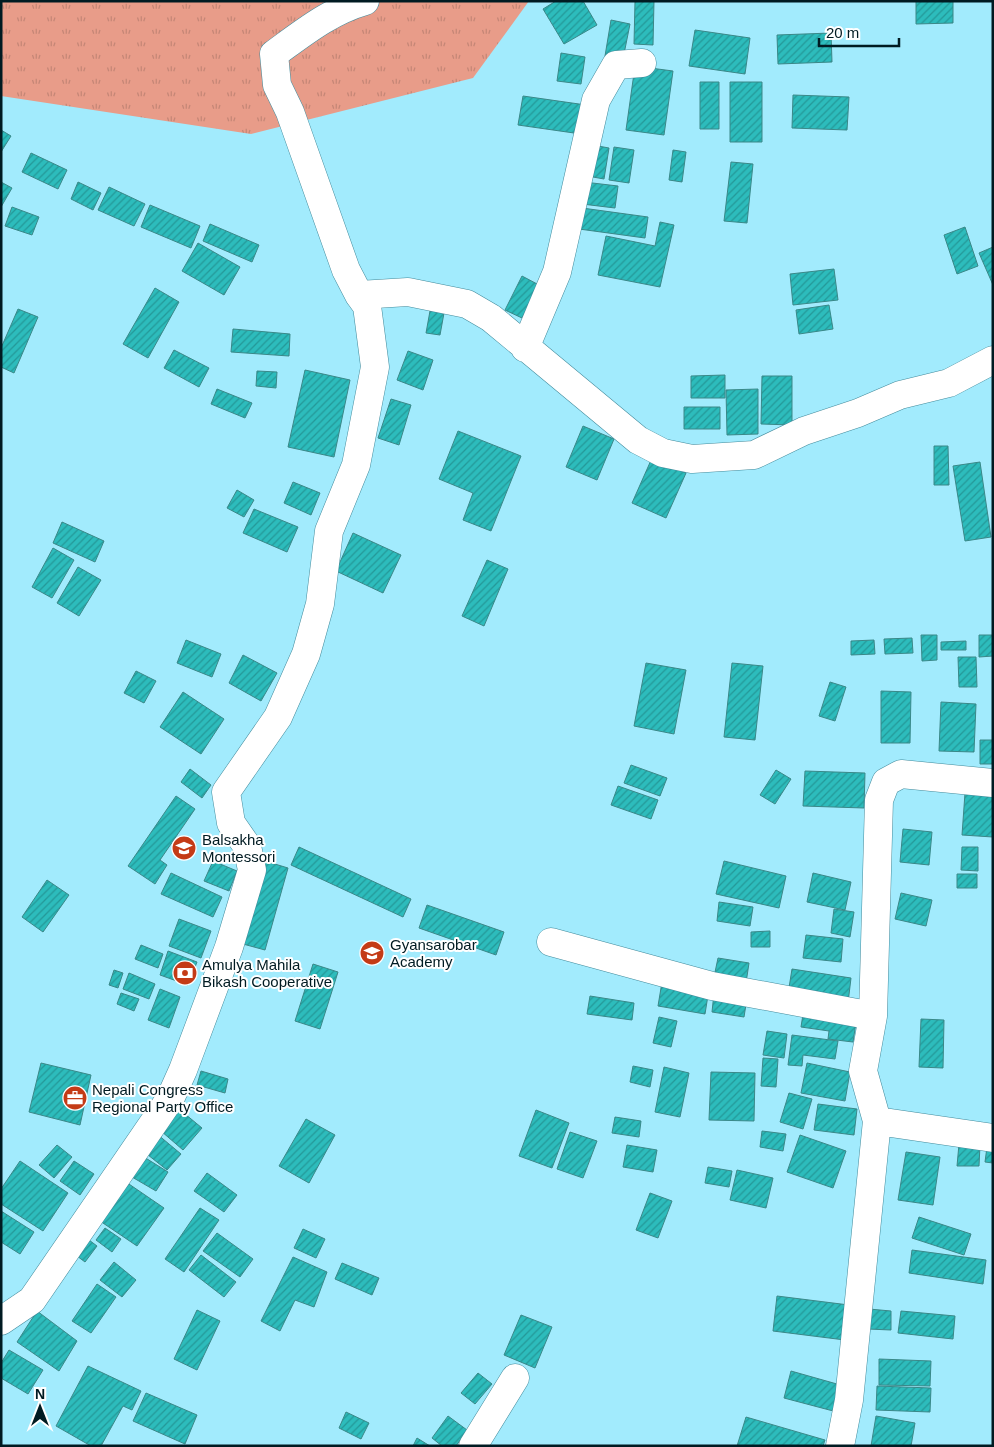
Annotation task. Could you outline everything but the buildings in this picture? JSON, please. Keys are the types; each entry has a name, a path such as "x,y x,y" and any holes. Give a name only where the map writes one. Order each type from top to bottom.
{"street":[{"path":"1,1321 32,1300 170,1100 229,947 252,870 247,846 231,823 226,792 278,717 306,654 320,604 328,531 356,465 375,367 367,306 358,295 346,270 290,112 277,86 274,54 316,23 343,8 364,1"},
{"path":"525,348 557,272 596,100 616,65 642,62"},
{"path":"358,295 408,292 467,304 491,318 638,440 663,452 692,459 754,455 804,431 858,413 900,395 949,383 993,360"},
{"path":"840,1446 850,1390 877,1122 863,1071 874,1016 879,800 886,782 901,774 993,783"},
{"path":"551,942 712,986 874,1016"},
{"path":"877,1122 993,1138"},
{"path":"473,1446 515,1378"}],"green space":[{"path":"1,1 529,1 473,78 251,134 1,96"}],"place":[{"name":"Balsakha Montessori","path":"184,848"},
{"name":"Gyansarobar Academy","path":"372,953"},
{"name":"Amulya Mahila Bikash Cooperative","path":"185,973"},
{"name":"Nepali Congress Regional Party Office","path":"75,1098"}]}
